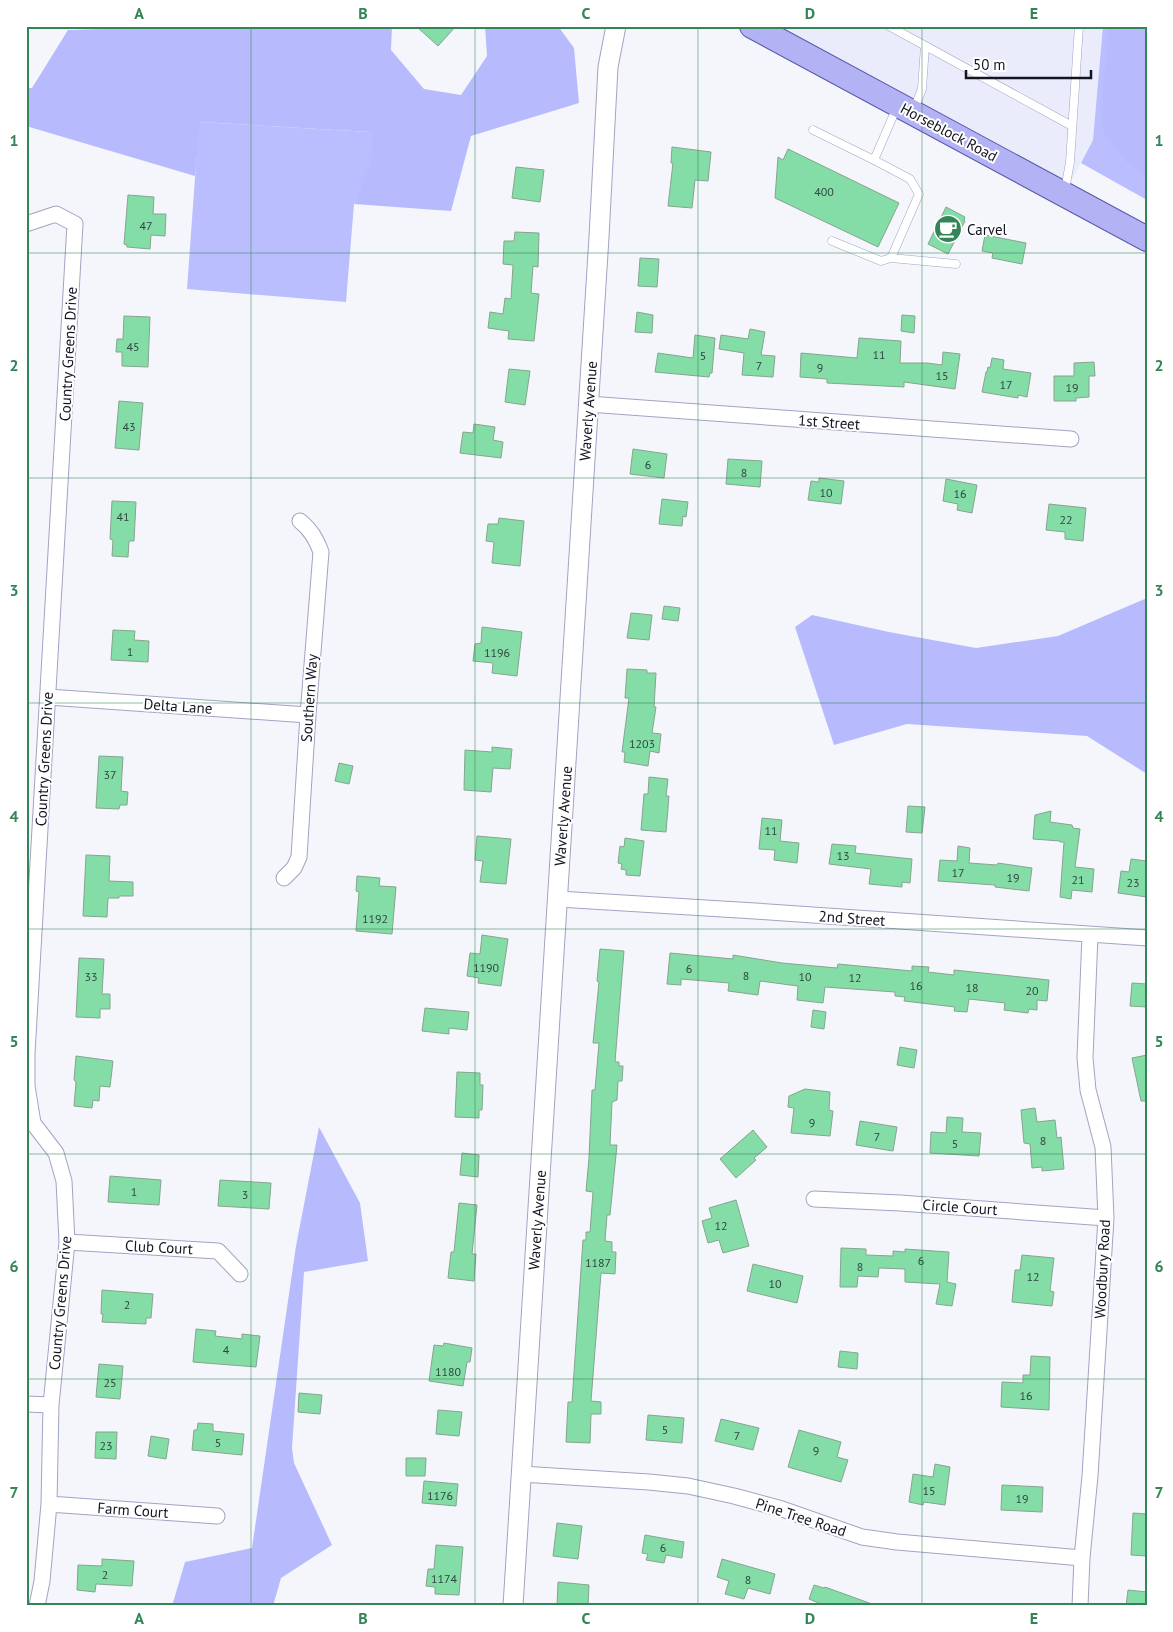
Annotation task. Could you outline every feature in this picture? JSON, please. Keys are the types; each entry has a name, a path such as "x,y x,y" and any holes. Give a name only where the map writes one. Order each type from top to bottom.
{"main road":[{"name":"Horseblock Road","path":"752,26 1147,238"}],"street":[{"name":"Waverly Avenue","path":"512,1606 558,899 608,67 616,26"},
{"name":"Country Greens Drive","path":"26,224 56,214 75,224 26,1086 33,1123 56,1153 64,1181 67,1242 51,1405 49,1504 38,1606"},
{"name":"1st Street","path":"588,404 1071,439"},
{"name":"Southern Way","path":"284,878 294,868 299,857 321,552 316,538 300,521"},
{"name":"Delta Lane","path":"48,697 308,716"},
{"name":"2nd Street","path":"558,899 765,911 1147,938"},
{"name":"Woodbury Road","path":"1080,1606 1106,1218 1103,1147 1088,1090 1085,1058 1090,935"},
{"name":"Circle Court","path":"814,1199 1106,1218"},
{"name":"Club Court","path":"67,1242 218,1251 240,1274"},
{"path":"26,1404 51,1405"},
{"name":"Pine Tree Road","path":"521,1474 688,1486 782,1509 862,1537 897,1542 1082,1558"},
{"name":"Farm Court","path":"49,1504 217,1516"}],"lane":[{"path":"889,26 1072,126"},
{"path":"1064,194 1070,162 1079,26"},
{"path":"874,160 905,109 922,89 925,46"},
{"path":"813,130 910,179 919,194 891,258"},
{"path":"832,241 881,261 891,258 956,264"}],"shaded area":[{"path":"134,26 392,26 391,50 424,89 461,95 487,56 485,26 558,26 574,48 579,103 471,136 451,211 354,204 373,157 370,132 200,122 195,176 26,126 26,88 32,88 68,30 132,28"},
{"path":"752,26 1103,26 1093,140 1064,195"},
{"path":"1103,26 1147,26 1147,200 1081,163 1093,140"},
{"path":"1109,26 1147,26 1147,178 1127,163 1103,132 1103,93"},
{"path":"199,122 370,132 374,157 354,204 346,302 187,289"},
{"path":"1147,598 1147,774 1087,736 907,724 834,745 795,627 812,615 976,648 1058,636"},
{"path":"319,1127 360,1203 368,1261 304,1272 292,1448 294,1463 332,1545 281,1578 273,1606 172,1606 185,1562 252,1548 296,1246"}],"building":[{"path":"416,26 456,26 438,46"},
{"path":"672,147 711,152 708,181 695,180 692,208 668,206 673,163 671,163"},
{"path":"788,149 899,203 878,247 775,198 778,157 783,160"},
{"path":"516,167 544,170 540,202 512,198"},
{"path":"128,195 154,197 153,214 166,214 165,236 151,235 150,249 127,247 124,244"},
{"path":"946,207 965,217 965,221 948,254 928,244"},
{"path":"515,232 539,233 538,267 533,266 531,293 539,294 534,341 508,339 509,331 488,328 490,312 503,314 505,298 511,299 513,265 503,264 504,241 514,241"},
{"path":"985,235 1026,243 1022,264 992,258 993,253 982,251"},
{"path":"640,258 659,259 657,287 638,286"},
{"path":"637,312 653,315 652,333 635,332"},
{"path":"902,315 915,316 914,333 901,331"},
{"path":"124,316 150,317 148,367 122,366 122,352 116,352 117,339 123,339"},
{"path":"750,329 765,332 761,355 775,356 773,377 742,375 744,353 719,349 721,335 748,339"},
{"path":"695,335 715,338 712,373 710,373 709,377 655,372 658,353 693,358"},
{"path":"859,338 901,341 900,363 942,365 943,352 960,354 955,389 904,382 904,387 827,383 827,379 800,377 801,353 857,358"},
{"path":"992,358 1004,360 1003,369 1031,373 1027,397 1018,395 1018,398 982,392 986,372 988,367 990,368"},
{"path":"1094,362 1095,376 1089,376 1089,397 1076,398 1076,401 1054,401 1054,376 1074,376 1074,363"},
{"path":"509,369 530,371 525,405 505,402"},
{"path":"119,401 143,403 139,450 115,448"},
{"path":"474,424 495,427 493,440 503,442 501,458 460,453 463,432 473,433"},
{"path":"633,449 667,454 664,478 630,474"},
{"path":"728,459 762,461 760,487 726,484"},
{"path":"819,478 844,481 841,504 808,500 811,481 819,482"},
{"path":"946,479 977,485 972,513 957,510 958,504 943,501"},
{"path":"662,499 688,502 686,517 683,516 682,526 659,524"},
{"path":"112,501 136,502 134,541 129,541 128,557 112,556 113,540 110,539"},
{"path":"1049,504 1086,508 1083,541 1065,539 1065,532 1046,530"},
{"path":"499,518 524,521 520,566 492,563 494,542 486,541 488,524 498,524"},
{"path":"664,606 680,608 678,621 662,619"},
{"path":"631,613 652,615 649,640 627,638"},
{"path":"482,627 522,632 517,676 492,673 493,663 473,661 475,644 481,643"},
{"path":"113,630 135,631 134,640 149,641 148,662 111,660"},
{"path":"627,669 647,670 647,673 656,673 654,707 656,707 652,733 661,734 659,753 650,751 648,766 624,762 625,752 622,752 629,698 625,698"},
{"path":"492,747 512,749 510,769 493,768 491,792 464,790 465,750 492,752"},
{"path":"99,756 123,757 121,791 128,792 127,805 120,805 119,809 96,808"},
{"path":"339,763 353,766 349,784 335,781"},
{"path":"649,777 668,779 666,796 669,796 666,832 641,830 644,794 648,794"},
{"path":"908,806 925,807 922,833 906,832"},
{"path":"1051,811 1050,822 1072,825 1073,828 1080,829 1075,867 1094,869 1092,892 1072,890 1071,899 1060,897 1064,842 1033,839 1035,815"},
{"path":"762,818 782,820 780,841 799,843 797,863 774,860 775,850 759,849"},
{"path":"477,836 511,839 506,884 480,882 483,861 475,860"},
{"path":"625,838 644,841 640,876 626,875 626,870 621,869 622,864 618,863 620,846 624,847"},
{"path":"832,844 856,846 855,853 912,859 910,883 902,882 902,887 869,884 871,869 829,864"},
{"path":"958,846 970,848 969,863 997,865 998,863 1032,868 1029,891 995,887 995,885 938,881 940,860 957,861"},
{"path":"86,855 110,856 109,881 133,882 133,896 108,898 107,917 83,916"},
{"path":"1131,859 1147,861 1147,897 1118,893 1121,871 1129,872"},
{"path":"357,876 380,878 379,886 396,887 392,934 356,931 359,892 356,891"},
{"path":"482,935 508,939 501,986 478,983 479,978 467,976 470,953 480,954"},
{"path":"600,949 624,951 615,1062 619,1062 619,1066 623,1066 622,1081 618,1081 617,1100 612,1102 610,1145 617,1145 610,1215 607,1215 605,1241 612,1242 612,1252 616,1252 615,1274 601,1273 591,1401 601,1402 601,1414 591,1414 590,1443 566,1442 568,1402 572,1402 583,1240 586,1240 586,1232 590,1232 593,1192 586,1191 592,1090 595,1090 599,1043 593,1043"},
{"path":"670,953 733,959 733,955 782,963 837,968 838,964 912,971 912,966 929,967 928,972 954,975 954,970 1049,980 1047,1001 1037,1000 1037,1010 1029,1009 1028,1013 1004,1010 1005,1003 969,999 967,1012 954,1011 955,1007 904,1001 905,997 895,996 895,992 825,987 823,1003 797,1000 798,986 760,981 758,995 728,991 729,983 681,979 681,985 667,984"},
{"path":"79,958 104,959 102,994 110,994 110,1009 100,1009 100,1018 76,1017"},
{"path":"1132,983 1147,984 1147,1007 1130,1006"},
{"path":"425,1008 469,1012 467,1030 449,1028 449,1034 422,1031"},
{"path":"813,1010 826,1012 824,1029 811,1027"},
{"path":"900,1047 917,1050 914,1068 897,1065"},
{"path":"1147,1055 1147,1101 1141,1101 1132,1058"},
{"path":"76,1056 113,1061 110,1087 100,1086 99,1101 93,1100 92,1108 74,1106"},
{"path":"457,1072 480,1073 480,1085 483,1085 482,1110 479,1110 479,1118 455,1117"},
{"path":"805,1089 830,1092 829,1110 833,1111 830,1136 791,1133 794,1108 788,1107 789,1096"},
{"path":"1035,1108 1037,1122 1055,1120 1057,1138 1061,1137 1064,1169 1042,1171 1042,1167 1032,1168 1030,1144 1024,1143 1021,1110"},
{"path":"947,1117 963,1118 962,1132 981,1133 979,1156 930,1153 931,1132 946,1133"},
{"path":"860,1121 897,1127 893,1151 856,1145"},
{"path":"753,1130 767,1147 736,1178 720,1159"},
{"path":"462,1153 479,1155 478,1177 460,1175"},
{"path":"110,1176 161,1180 159,1205 108,1202"},
{"path":"220,1180 271,1183 269,1209 218,1206"},
{"path":"736,1200 749,1246 723,1253 719,1240 708,1243 702,1221 712,1218 709,1208"},
{"path":"459,1203 477,1205 472,1254 476,1254 474,1281 448,1278 451,1252 454,1252"},
{"path":"841,1248 866,1249 866,1255 893,1256 893,1251 905,1252 905,1249 949,1252 947,1282 956,1284 952,1306 936,1304 940,1284 905,1282 905,1269 879,1268 878,1277 858,1276 857,1287 840,1287"},
{"path":"1022,1255 1054,1258 1050,1291 1054,1292 1052,1306 1012,1302 1015,1270 1020,1270"},
{"path":"753,1264 803,1276 797,1303 747,1291"},
{"path":"102,1290 153,1294 151,1318 146,1318 146,1324 102,1322"},
{"path":"196,1329 216,1331 215,1336 242,1339 242,1334 260,1336 256,1367 193,1362"},
{"path":"444,1343 472,1348 470,1362 467,1362 463,1386 429,1381 434,1345 443,1346"},
{"path":"840,1351 858,1353 857,1369 838,1367"},
{"path":"1031,1356 1050,1357 1049,1410 1001,1407 1002,1382 1023,1383 1023,1375 1030,1375"},
{"path":"99,1364 123,1366 120,1399 96,1397"},
{"path":"299,1393 322,1395 320,1414 298,1412"},
{"path":"438,1410 462,1412 459,1436 436,1434"},
{"path":"648,1415 684,1418 682,1443 646,1440"},
{"path":"721,1419 759,1428 753,1450 715,1441"},
{"path":"198,1423 213,1424 213,1431 244,1434 242,1455 192,1450 194,1430 197,1430"},
{"path":"799,1430 841,1442 837,1457 848,1460 841,1482 788,1467"},
{"path":"96,1432 117,1432 116,1459 95,1458"},
{"path":"151,1436 169,1439 166,1459 148,1456"},
{"path":"406,1458 426,1458 425,1476 406,1476"},
{"path":"935,1464 950,1467 945,1505 924,1502 923,1505 909,1502 913,1474 933,1477"},
{"path":"424,1481 458,1484 456,1506 422,1503"},
{"path":"1002,1485 1043,1487 1042,1512 1001,1510"},
{"path":"1133,1513 1147,1514 1147,1556 1131,1555"},
{"path":"557,1523 582,1526 578,1559 553,1556"},
{"path":"645,1535 684,1542 682,1558 666,1555 664,1563 646,1560 648,1554 642,1553"},
{"path":"436,1545 463,1547 459,1595 435,1594 435,1587 426,1586 428,1569 434,1569"},
{"path":"102,1559 134,1561 132,1586 96,1584 95,1592 77,1590 78,1565 102,1566"},
{"path":"722,1559 775,1574 770,1594 748,1588 744,1599 725,1594 729,1581 717,1577"},
{"path":"558,1582 589,1585 588,1606 557,1606"},
{"path":"814,1585 825,1587 872,1604 872,1606 826,1606 809,1599"},
{"path":"1128,1590 1147,1592 1147,1606 1126,1606"}],"place":[{"name":"Carvel","path":"948,229"}]}
